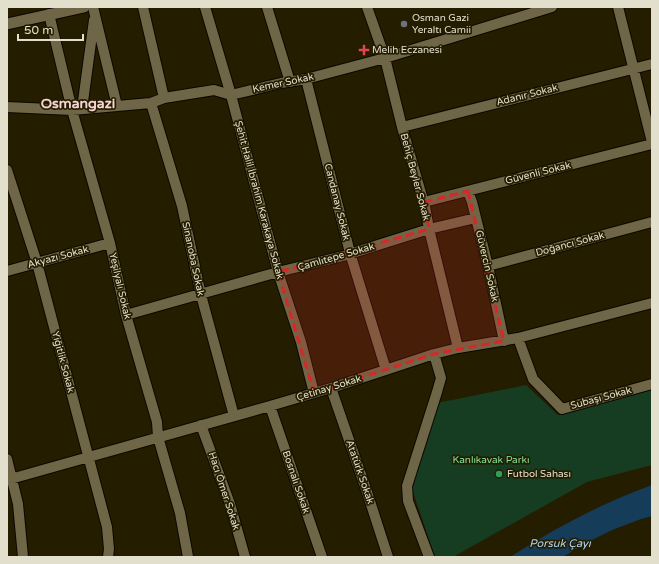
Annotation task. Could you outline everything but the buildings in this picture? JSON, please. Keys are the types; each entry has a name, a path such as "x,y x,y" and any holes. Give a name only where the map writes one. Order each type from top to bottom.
{"main road":[{"path":"7,24 84,7"}],"street":[{"path":"143,7 164,98"},
{"name":"Şehit Halil İbrahim Karakaya Sokak","path":"205,7 231,95 278,272 301,342 314,393"},
{"path":"267,7 290,82"},
{"name":"Behiç Beyler Sokak","path":"367,7 385,58 402,127 424,202 429,230 458,348"},
{"name":"Kemer Sokak","path":"7,107 77,109 117,106 150,102 164,98 214,90 231,95 306,79 385,58 552,7"},
{"path":"618,7 652,143"},
{"path":"94,11 117,106"},
{"path":"77,109 94,11"},
{"name":"Yeşilyalı Sokak","path":"49,14 77,109 126,315 157,422 158,438 180,513 188,557"},
{"name":"Adanır Sokak","path":"402,127 652,64"},
{"name":"Candanay Sokak","path":"306,79 350,253 386,370"},
{"name":"Sinanoba Sokak","path":"150,102 182,206 201,295 234,416"},
{"name":"Güvenli Sokak","path":"424,202 468,192 652,143"},
{"name":"Yiğitlik Sokak","path":"7,170 37,263 88,458 106,527 109,549 108,557"},
{"name":"Güvercin Sokak","path":"468,192 488,266 504,341"},
{"name":"Çamlıtepe Sokak","path":"126,315 476,218"},
{"name":"Doğancı Sokak","path":"488,266 652,222"},
{"name":"Akyazı Sokak","path":"7,271 110,243"},
{"name":"Çetinay Sokak","path":"9,479 270,406 331,388 434,354 458,348 518,338 652,302"},
{"name":"Subaşı Sokak","path":"518,338 533,380 562,409 652,384"},
{"path":"429,557 408,501 407,486 437,392 440,378 434,354"},
{"name":"Atatürk Sokak","path":"331,388 388,557"},
{"name":"Bosnalı Sokak","path":"270,406 322,557"},
{"name":"Hacı Ömer Sokak","path":"201,425 230,504 245,557"},
{"path":"7,459 9,479 18,504 23,557"}],"highlighted area":[{"path":"468,191 504,341 434,354 314,393 278,272 429,229 424,202"}],"green space":[{"name":"Kanlıkavak Parkı","path":"526,385 558,415 652,389 652,465 587,482 453,557 435,557 412,489 437,403"}],"water":[{"name":"Porsuk Çayı","path":"652,485 652,516 612,530 584,544 563,557 510,557 579,517 633,492"}],"place":[{"name":"Osman Gazi Yeraltı Camii","path":"404,24"},
{"name":"Melih Eczanesi","path":"364,50"},
{"name":"Futbol Sahası","path":"499,474"}],"district":[{"name":"Osmangazi","path":"78,103"}]}
